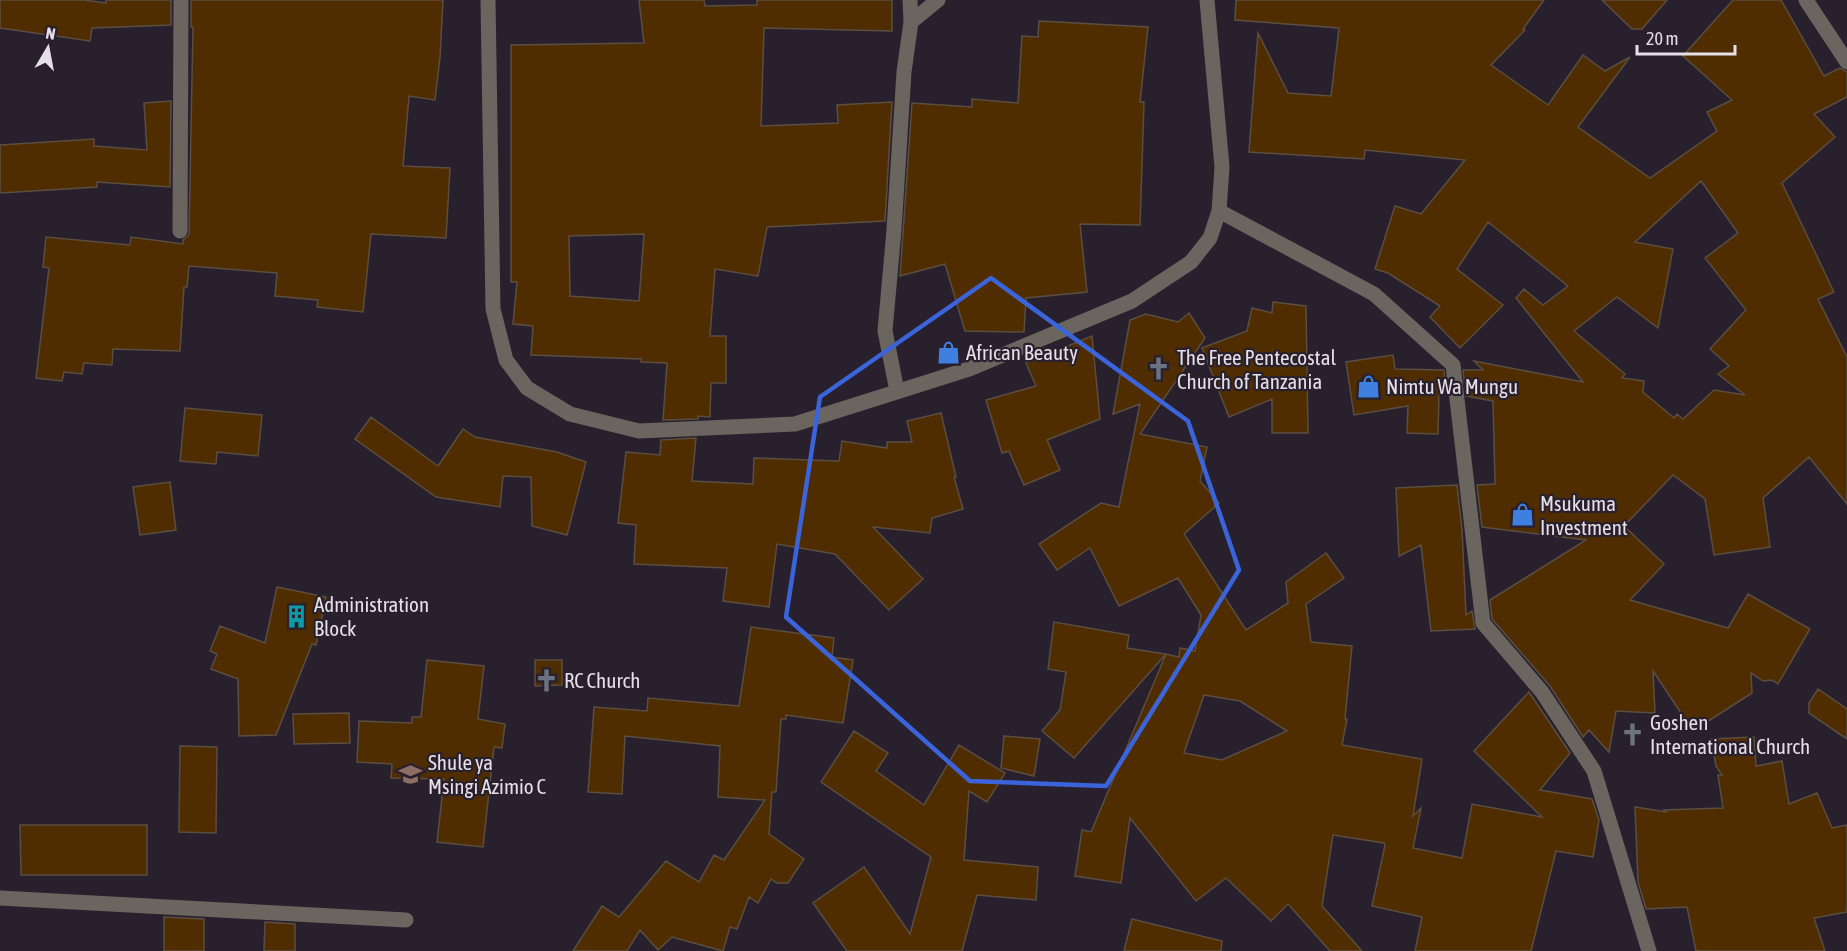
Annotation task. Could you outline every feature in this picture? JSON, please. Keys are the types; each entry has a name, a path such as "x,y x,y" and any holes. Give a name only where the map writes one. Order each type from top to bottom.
{"street":[{"path":"180,231 181,0"},
{"path":"488,0 494,309 506,360 527,388 570,414 639,431 795,423 969,369 1132,301 1191,262 1210,238 1219,211 1222,167 1207,0"},
{"path":"897,391 885,331 904,72 911,22 910,0"},
{"path":"911,22 938,0"},
{"path":"1806,0 1847,62"},
{"path":"1219,211 1374,294 1453,365 1483,623 1542,692 1594,771 1649,951"},
{"path":"0,898 406,920"}],"highlighted area":[{"path":"991,278 1188,421 1239,570 1106,786 970,781 786,617 820,397"}],"building":[{"path":"0,0 84,0 106,3 106,0 171,0 171,25 92,28 90,41 0,28"},
{"path":"191,0 443,0 435,100 409,96 403,166 450,168 446,238 371,234 363,312 317,307 318,300 275,296 277,273 189,266 187,287 184,287 180,351 113,349 112,365 84,363 82,374 64,372 62,381 36,378 49,268 43,267 46,237 130,245 131,237 183,244 183,240 189,235 193,27 191,27"},
{"path":"639,0 704,0 705,6 757,5 757,0 892,0 892,31 764,28 761,126 838,123 837,105 892,102 885,221 767,227 758,276 715,269 710,336 726,336 726,383 711,383 710,417 698,416 698,419 663,420 667,363 641,362 641,359 531,355 533,326 513,324 517,282 511,282 511,45 644,43","holes":["644,234 639,301 570,296 569,236"]},
{"path":"1236,0 1544,0 1523,29 1525,30 1491,65 1548,105 1583,55 1605,71 1630,57 1578,127 1650,178 1717,131 1707,112 1732,100 1683,56 1733,0 1781,0 1824,76 1840,68 1847,72 1847,97 1814,114 1835,137 1782,183 1834,292 1818,299 1847,357 1847,504 1809,457 1763,498 1770,547 1714,555 1705,499 1673,475 1624,526 1664,564 1630,600 1728,628 1748,594 1810,629 1778,684 1772,680 1763,681 1751,673 1752,693 1693,731 1653,671 1655,713 1616,711 1609,752 1589,730 1583,737 1550,686 1492,619 1490,600 1586,540 1482,527 1477,485 1495,484 1493,401 1466,396 1463,370 1483,370 1474,361 1583,382 1516,298 1524,289 1543,305 1568,286 1488,222 1457,269 1503,305 1460,348 1430,317 1440,306 1388,273 1375,269 1395,206 1421,214 1465,160 1365,150 1364,159 1249,152 1258,33 1288,93 1331,96 1339,28 1235,20","holes":["1701,181 1738,233 1705,258 1746,310 1710,349 1729,366 1718,374 1745,395 1714,390 1683,419 1677,414 1674,418 1643,392 1644,381 1622,378 1625,374 1574,331 1617,297 1658,328 1673,249 1635,242"]},
{"path":"1602,0 1667,0 1642,29 1632,29"},
{"path":"1039,21 1148,27 1140,102 1144,102 1140,225 1080,224 1087,292 1026,298 1024,332 965,331 945,264 900,276 912,103 972,107 972,99 1018,103 1022,36 1038,37"},
{"path":"171,101 170,187 97,182 97,187 0,193 0,145 94,139 94,146 147,150 144,103"},
{"path":"1273,302 1306,306 1308,433 1272,433 1272,399 1229,417 1202,348 1247,331 1252,308 1272,313"},
{"path":"1189,313 1205,338 1140,434 1207,447 1200,481 1219,503 1184,534 1246,630 1288,603 1286,582 1326,553 1344,578 1306,604 1311,642 1352,646 1345,719 1347,719 1342,745 1422,759 1413,816 1421,808 1413,848 1462,858 1472,804 1542,817 1474,751 1529,692 1570,753 1540,790 1592,799 1599,820 1593,857 1556,851 1531,951 1415,951 1422,917 1372,906 1384,843 1333,835 1322,906 1362,951 1330,951 1288,904 1271,921 1226,878 1196,901 1130,818 1121,883 1075,876 1082,830 1091,832 1166,654 1179,657 1180,648 1195,651 1201,615 1178,578 1119,606 1090,548 1057,570 1039,544 1101,503 1119,507 1140,404 1113,414 1130,320 1146,314 1178,322","holes":["1204,695 1240,701 1287,731 1222,760 1184,753"]},
{"path":"1092,336 1100,419 1047,440 1060,470 1024,485 1009,451 1002,453 986,400 1036,386 1026,363"},
{"path":"1393,355 1395,369 1444,370 1446,391 1439,390 1438,434 1407,433 1408,406 1354,415 1346,362"},
{"path":"185,408 262,415 258,456 217,452 216,464 180,461"},
{"path":"941,413 963,509 932,518 930,533 873,527 923,579 889,610 835,554 777,544 769,607 723,601 727,568 634,564 636,525 618,523 626,452 660,455 661,440 696,438 692,481 753,484 754,458 839,461 842,441 887,448 887,442 912,442 907,421"},
{"path":"371,417 438,466 463,429 475,437 557,452 586,462 567,535 532,526 531,477 503,476 500,507 436,497 355,439"},
{"path":"170,482 176,530 140,535 133,487"},
{"path":"1457,485 1462,529 1466,615 1472,611 1475,629 1431,631 1421,545 1399,556 1396,488"},
{"path":"277,587 326,597 316,645 312,644 276,735 239,736 238,679 211,669 217,654 210,651 220,626 265,643"},
{"path":"1054,622 1129,635 1127,648 1166,654 1074,758 1042,731 1060,710 1066,672 1048,669"},
{"path":"751,627 834,638 832,657 853,660 843,723 786,715 786,719 781,719 776,792 772,792 769,834 804,859 788,883 777,883 771,879 758,903 749,897 737,929 730,927 723,951 672,937 658,950 640,930 627,951 573,951 602,906 619,917 666,861 699,882 714,855 724,860 765,800 718,797 720,746 625,736 622,794 588,792 594,707 647,711 648,698 739,706"},
{"path":"427,660 484,666 478,719 505,724 502,748 494,747 483,847 437,842 444,779 391,778 392,764 357,762 359,721 412,723 412,717 421,717"},
{"path":"535,660 562,660 562,685 535,686"},
{"path":"1818,689 1847,709 1847,739 1809,713 1809,703"},
{"path":"349,713 350,743 294,744 293,714"},
{"path":"854,731 888,753 876,771 924,805 959,745 1005,773 987,802 969,791 964,860 1038,867 1036,900 977,895 962,951 847,951 813,903 864,867 910,934 931,857 821,782"},
{"path":"1004,736 1040,739 1034,776 1001,768"},
{"path":"1754,737 1756,766 1782,761 1789,804 1817,793 1832,828 1847,825 1847,912 1814,918 1825,951 1696,951 1687,907 1646,909 1638,882 1635,807 1666,812 1664,810 1723,808 1718,775 1722,775 1716,766 1711,739"},
{"path":"180,746 217,747 216,833 179,832"},
{"path":"20,825 147,825 147,875 21,875"},
{"path":"164,917 204,919 204,951 164,951"},
{"path":"1132,919 1222,941 1221,951 1124,951"},
{"path":"265,922 295,924 295,951 264,951"}],"place":[{"name":"African Beauty","path":"948,352"},
{"name":"The Free Pentecostal Church of Tanzania","path":"1159,369"},
{"name":"Nimtu Wa Mungu","path":"1368,386"},
{"name":"Msukuma Investment","path":"1522,515"},
{"name":"Administration Block","path":"296,616"},
{"name":"RC Church","path":"546,680"},
{"name":"Goshen International Church","path":"1632,734"},
{"name":"Shule ya Msingi Azimio C","path":"410,774"}]}
